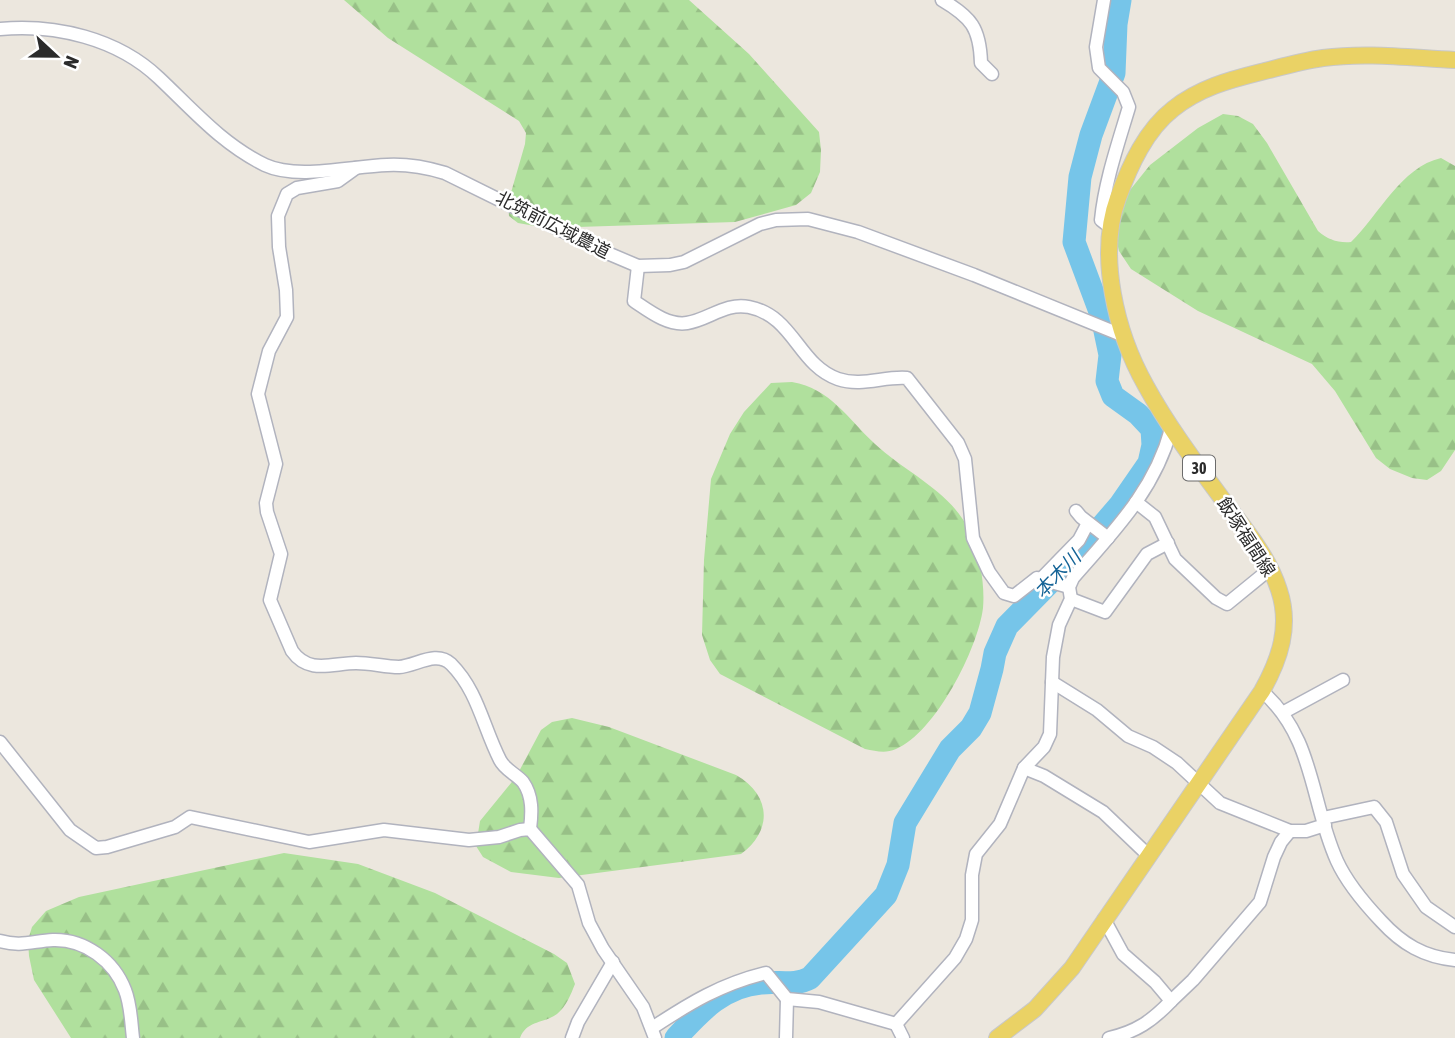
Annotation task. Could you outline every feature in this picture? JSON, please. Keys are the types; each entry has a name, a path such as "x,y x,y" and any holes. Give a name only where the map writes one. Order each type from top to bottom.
{"main road":[{"name":"飯塚福間線","path":"997,1038 1018,1024 1050,994 1072,968 1262,691 1278,658 1284,628 1279,589 1270,569 1252,539 1171,429 1144,384 1125,337 1108,269 1110,227 1123,184 1136,156 1157,125 1172,110 1214,85 1323,58 1365,56 1455,60"}],"street":[{"path":"942,0 962,12 973,23 981,50 981,63 992,74"},
{"path":"1104,0 1096,47 1099,68 1123,92 1129,107 1110,167 1103,200 1101,220 1110,227"},
{"name":"北筑前広域農道","path":"0,29 59,30 97,41 129,55 157,76 217,136 277,169 303,171 388,165 421,166 445,173 638,266 684,262 760,225 776,220 808,219 858,232 1125,337"},
{"path":"356,168 338,181 297,188 287,194 278,216 279,247 286,290 286,317 269,351 258,394 276,464 266,503 281,554 270,600 292,652 296,658 313,666 327,667 355,662 399,667 435,658 449,662 480,708 501,762 523,782 530,797 530,829 578,885 589,923 643,1007 653,1033 697,998 739,980 766,973 787,999 786,1038"},
{"path":"638,266 634,301 664,320 687,323 719,310 749,307 776,319 793,334 798,346 822,372 839,380 854,382 907,377 958,443 965,459 973,538 989,572 1004,593 1014,596 1037,578 1042,578 1105,612 1147,554 1168,543"},
{"path":"896,1024 955,958 966,939 972,920 972,875 976,854 1000,824 1024,768 1044,747 1049,734 1053,657 1073,578 1136,502 1157,470 1171,429"},
{"path":"1136,502 1155,517 1175,559 1216,598 1227,604 1270,569"},
{"path":"1076,511 1108,538"},
{"path":"1042,578 1079,540 1088,523"},
{"path":"1284,712 1343,680"},
{"path":"1052,682 1097,710 1128,736 1153,747 1177,763 1220,803 1290,831 1307,831 1324,821 1374,807 1386,822 1403,874 1426,907 1455,927"},
{"path":"1262,691 1284,712 1307,760 1336,860 1349,882 1386,927 1412,948 1441,959 1455,960"},
{"path":"0,742 70,830 96,848 175,827 190,817 309,842 384,830 468,840 499,837 530,829"},
{"path":"1024,768 1044,776 1102,812 1148,855"},
{"path":"1109,1038 1139,1029 1153,1020 1193,979 1260,902 1274,857 1290,831"},
{"path":"1104,919 1123,954 1155,982 1171,1001"},
{"path":"0,941 15,945 54,940 72,942 87,947 103,958 115,971 124,988 129,1003 132,1038"},
{"path":"572,1038 578,1022 613,962"},
{"path":"787,999 819,1003 896,1024 904,1038"}],"green space":[{"path":"344,0 689,0 749,54 819,132 820,172 811,193 796,205 735,222 546,228 518,223 509,216 508,203 525,144 526,133 519,121 388,38"},
{"path":"1223,114 1238,116 1253,124 1267,143 1318,231 1337,241 1351,242 1402,181 1414,171 1441,158 1455,166 1455,450 1441,471 1427,480 1412,478 1390,469 1376,458 1335,391 1312,364 1198,311 1131,269 1119,251 1112,222 1118,205 1150,165 1198,128"},
{"path":"792,382 828,398 875,444 941,495 963,519 977,552 983,608 973,645 939,708 911,740 892,751 865,749 720,674 710,660 702,635 704,560 711,479 730,434 744,412 771,383"},
{"path":"572,718 609,727 736,775 756,792 761,802 764,813 759,834 741,854 559,878 511,872 483,857 476,846 480,821 516,777 541,730 552,722"},
{"path":"284,853 358,864 435,893 554,954 567,963 575,984 568,1000 557,1014 531,1025 520,1038 71,1038 34,980 29,956 28,940 32,927 46,911 79,897"}],"waterway":[{"name":"本木川","path":"676,1038 703,1010 735,989 761,983 792,983 810,978 886,895 898,865 905,823 950,749 971,728 980,713 995,653 1007,626 1076,556 1120,505 1149,463 1153,445 1152,429 1138,414 1113,396 1107,381 1110,355 1102,317 1074,242 1080,177 1091,135 1114,73 1120,0"}]}
